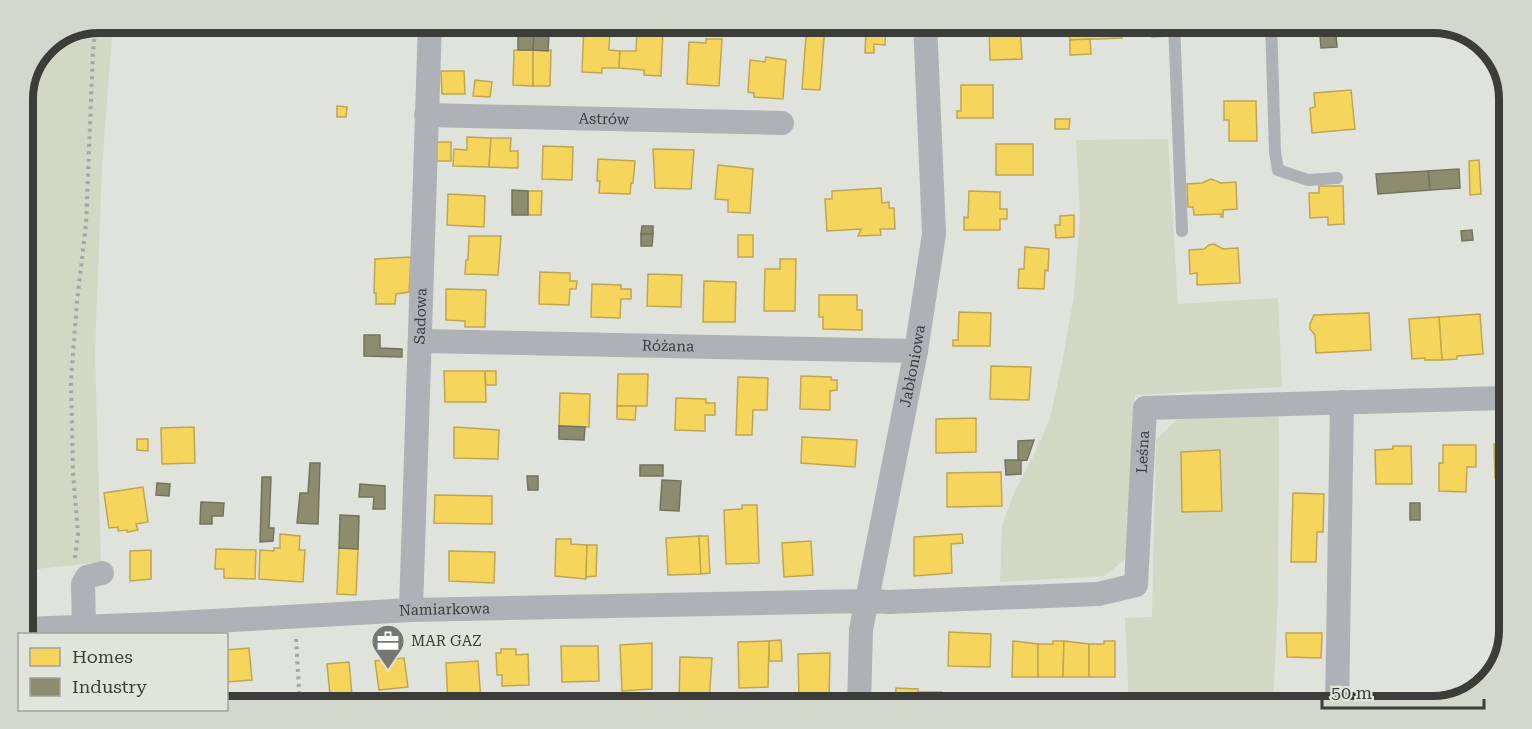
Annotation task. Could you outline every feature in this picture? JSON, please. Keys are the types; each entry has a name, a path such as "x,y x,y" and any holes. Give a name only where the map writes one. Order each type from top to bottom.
{"street":[{"name":"Sadowa","path":"411,610 430,33"},
{"name":"Jabłoniowa","path":"859,696 861,630 916,351 934,234 926,33"},
{"name":"Astrów","path":"426,115 782,123"},
{"name":"Różana","path":"420,341 916,351"},
{"name":"Leśna","path":"866,601 1098,594 1136,585 1144,408 1342,402 1401,395 1499,398"},
{"path":"1337,696 1342,402"},
{"path":"84,627 83,584 87,577 102,573"},
{"name":"Namiarkowa","path":"33,629 84,627 159,629 411,610 866,601"}],"lane":[{"path":"1174,33 1182,231"},
{"path":"1271,33 1275,152 1278,170 1308,180 1336,178"}],"path":[{"path":"75,561 78,534 73,472 71,381 86,224 95,33"},
{"path":"296,632 299,696"}],"green space":[{"path":"112,33 102,167 95,353 101,562 33,569 33,163 39,72 44,62 62,44 74,38 86,34"},
{"path":"1168,139 1178,304 1278,298 1282,387 1135,395 1129,556 1104,576 1000,582 1002,526 1014,493 1050,418 1074,296 1080,216 1076,140"},
{"path":"1279,411 1278,597 1273,696 1129,696 1125,618 1152,617 1156,440 1182,415"}],"building: Homes":[{"path":"584,33 610,33 609,50 620,51 619,68 602,68 602,73 582,72"},
{"path":"637,33 663,33 661,76 644,75 644,70 619,68 620,51 636,51"},
{"path":"806,33 824,33 820,90 802,89"},
{"path":"866,33 886,33 885,45 874,44 874,53 865,53"},
{"path":"989,33 1020,33 1022,59 990,60"},
{"path":"1070,33 1122,33 1122,38 1070,40"},
{"path":"1152,33 1167,33 1167,36 1152,37"},
{"path":"706,39 722,39 719,86 687,84 689,42 706,43"},
{"path":"1090,39 1091,54 1070,55 1070,40"},
{"path":"514,50 533,50 533,86 513,85"},
{"path":"533,50 551,50 550,86 533,86"},
{"path":"766,57 786,60 783,99 754,97 754,93 748,92 750,60 765,62"},
{"path":"441,71 464,71 465,94 442,94"},
{"path":"475,80 492,82 490,97 473,96"},
{"path":"961,85 993,85 993,118 957,118 957,111 961,111"},
{"path":"1351,90 1355,129 1312,133 1310,108 1315,107 1314,93"},
{"path":"1224,101 1256,101 1257,141 1229,141 1229,120 1224,120"},
{"path":"337,106 347,107 346,117 337,117"},
{"path":"1055,119 1070,119 1069,129 1055,129"},
{"path":"467,137 491,138 489,167 453,166 454,149 467,150"},
{"path":"491,138 511,138 510,151 518,151 518,168 489,167"},
{"path":"437,142 451,142 451,161 437,161"},
{"path":"996,144 1033,144 1033,175 996,175"},
{"path":"543,146 573,147 572,180 542,179"},
{"path":"653,149 694,150 691,189 655,188"},
{"path":"598,159 635,161 630,194 599,193"},
{"path":"1479,160 1481,194 1470,195 1469,161"},
{"path":"718,165 753,169 750,213 728,212 728,200 715,199"},
{"path":"1211,179 1221,183 1236,182 1237,209 1223,210 1223,217 1221,214 1194,215 1193,207 1188,207 1187,184 1202,183"},
{"path":"1319,186 1343,186 1344,224 1328,225 1328,217 1310,218 1309,193 1319,193"},
{"path":"881,188 882,203 889,202 889,208 894,208 895,229 880,229 881,235 858,236 861,229 827,231 825,199 832,199 832,191"},
{"path":"528,191 542,191 541,215 528,215"},
{"path":"969,191 1000,192 1000,209 1007,209 1007,219 1000,219 1000,230 964,230 964,217 968,218"},
{"path":"448,194 485,196 484,227 447,225"},
{"path":"1074,215 1074,237 1056,238 1055,225 1060,225 1060,216"},
{"path":"738,235 753,235 753,257 738,257"},
{"path":"469,236 501,236 498,275 465,274"},
{"path":"1214,244 1223,249 1238,248 1240,283 1197,285 1197,273 1190,274 1189,250 1204,249"},
{"path":"1025,247 1049,249 1044,289 1018,288 1019,269 1024,269"},
{"path":"411,257 409,292 396,294 395,304 376,304 375,259"},
{"path":"780,259 796,259 795,311 764,311 765,269 780,269"},
{"path":"540,272 570,273 570,281 577,281 576,289 570,289 569,305 539,304"},
{"path":"648,274 682,275 681,307 647,306"},
{"path":"704,281 736,282 735,322 703,322"},
{"path":"592,284 621,285 621,289 631,289 631,299 621,299 620,318 591,317"},
{"path":"446,289 486,290 485,327 465,327 465,321 446,320"},
{"path":"819,295 857,295 857,310 862,310 862,330 823,329 823,317 819,317"},
{"path":"959,312 991,313 990,346 953,346 953,340 958,340"},
{"path":"1369,313 1371,350 1316,353 1315,335 1310,329 1314,315"},
{"path":"1480,314 1483,354 1442,360 1439,317"},
{"path":"1439,317 1442,360 1412,359 1409,319"},
{"path":"991,366 1031,367 1029,400 990,399"},
{"path":"444,371 485,371 486,402 445,402"},
{"path":"485,371 496,371 496,385 486,385"},
{"path":"618,374 648,374 647,406 617,406"},
{"path":"801,376 831,377 831,380 837,380 837,390 830,391 830,410 800,409"},
{"path":"738,377 768,378 767,410 753,410 752,435 736,435"},
{"path":"560,393 590,394 589,427 559,426"},
{"path":"676,398 706,399 706,403 715,403 715,415 705,415 705,431 675,430"},
{"path":"617,406 636,406 635,420 617,419"},
{"path":"976,418 976,452 936,453 936,419"},
{"path":"194,427 195,463 162,464 161,428"},
{"path":"454,427 499,430 498,459 454,458"},
{"path":"802,437 857,440 855,467 801,463"},
{"path":"137,439 148,439 148,451 137,450"},
{"path":"1494,444 1499,444 1499,478 1495,478"},
{"path":"1443,445 1476,445 1476,467 1467,467 1466,492 1439,491 1439,463 1443,463"},
{"path":"1393,446 1411,446 1412,484 1376,484 1375,450 1393,449"},
{"path":"1220,450 1222,511 1182,512 1181,452"},
{"path":"1001,472 1002,506 947,507 947,473"},
{"path":"143,487 148,522 136,524 138,530 127,532 127,530 118,531 118,527 109,528 104,493"},
{"path":"1293,493 1324,494 1323,532 1317,532 1316,562 1291,562"},
{"path":"435,495 492,496 492,524 434,523"},
{"path":"742,505 757,505 759,563 726,564 724,510 742,509"},
{"path":"280,534 300,536 299,550 305,550 303,582 259,579 260,550 274,551 274,548 280,548"},
{"path":"962,534 963,543 951,544 952,573 914,576 914,537"},
{"path":"699,536 701,574 668,575 666,538"},
{"path":"699,536 708,536 710,573 701,574"},
{"path":"556,539 571,539 571,544 587,545 586,579 555,576"},
{"path":"811,541 813,575 784,577 782,543"},
{"path":"587,545 597,545 596,576 586,577"},
{"path":"339,548 358,549 356,595 337,594"},
{"path":"216,549 256,550 255,579 224,578 224,569 215,569"},
{"path":"151,550 151,579 130,581 130,551"},
{"path":"449,551 495,552 494,583 449,581"},
{"path":"949,632 991,634 990,667 948,666"},
{"path":"1286,633 1322,633 1321,658 1287,657"},
{"path":"781,640 782,661 769,661 769,641"},
{"path":"769,641 768,687 739,688 738,642"},
{"path":"1013,641 1038,644 1038,677 1012,677"},
{"path":"1053,641 1064,641 1063,677 1038,677 1038,644 1053,644"},
{"path":"1064,641 1089,644 1089,677 1063,677"},
{"path":"1104,641 1115,641 1115,677 1089,677 1089,644 1104,644"},
{"path":"652,643 652,689 622,691 620,645"},
{"path":"561,646 598,646 599,681 562,682"},
{"path":"249,648 252,680 228,682 228,650"},
{"path":"501,649 516,649 516,655 528,654 529,685 502,686 502,675 497,675 496,653 501,653"},
{"path":"830,653 829,696 799,696 798,654"},
{"path":"680,657 712,658 709,696 679,696"},
{"path":"404,658 408,687 379,690 375,661"},
{"path":"478,661 481,696 448,696 446,663"},
{"path":"349,662 352,696 330,696 327,664"},
{"path":"896,688 918,689 918,692 942,692 942,696 896,696"}],"building: Industry":[{"path":"237,33 251,33 251,36 237,35"},
{"path":"1320,33 1336,33 1337,47 1321,48"},
{"path":"518,34 534,34 533,50 518,50"},
{"path":"534,35 549,35 548,51 533,50"},
{"path":"1459,169 1460,188 1430,190 1428,171"},
{"path":"1428,171 1430,190 1378,194 1376,174"},
{"path":"512,190 528,191 528,215 512,215"},
{"path":"642,226 653,226 653,234 641,234"},
{"path":"1472,230 1473,240 1462,241 1461,231"},
{"path":"641,234 653,234 652,246 641,246"},
{"path":"364,335 380,335 380,348 402,349 402,357 364,356"},
{"path":"559,426 585,427 584,440 559,439"},
{"path":"1034,440 1027,460 1018,461 1018,441"},
{"path":"1005,460 1021,460 1021,474 1006,475"},
{"path":"310,463 320,463 318,524 297,523 300,493 308,493"},
{"path":"640,465 663,465 663,476 640,476"},
{"path":"527,476 538,476 538,490 528,490"},
{"path":"262,477 271,477 269,528 274,528 273,541 260,542"},
{"path":"662,480 681,481 679,511 660,510"},
{"path":"157,483 170,484 169,496 156,495"},
{"path":"360,484 385,486 385,509 373,509 374,497 359,497"},
{"path":"201,502 224,503 223,516 212,516 212,524 200,524"},
{"path":"1410,503 1420,503 1420,520 1410,520"},
{"path":"340,515 359,516 358,549 339,548"}],"place":[{"name":"MAR GAZ","path":"388,670"}]}
